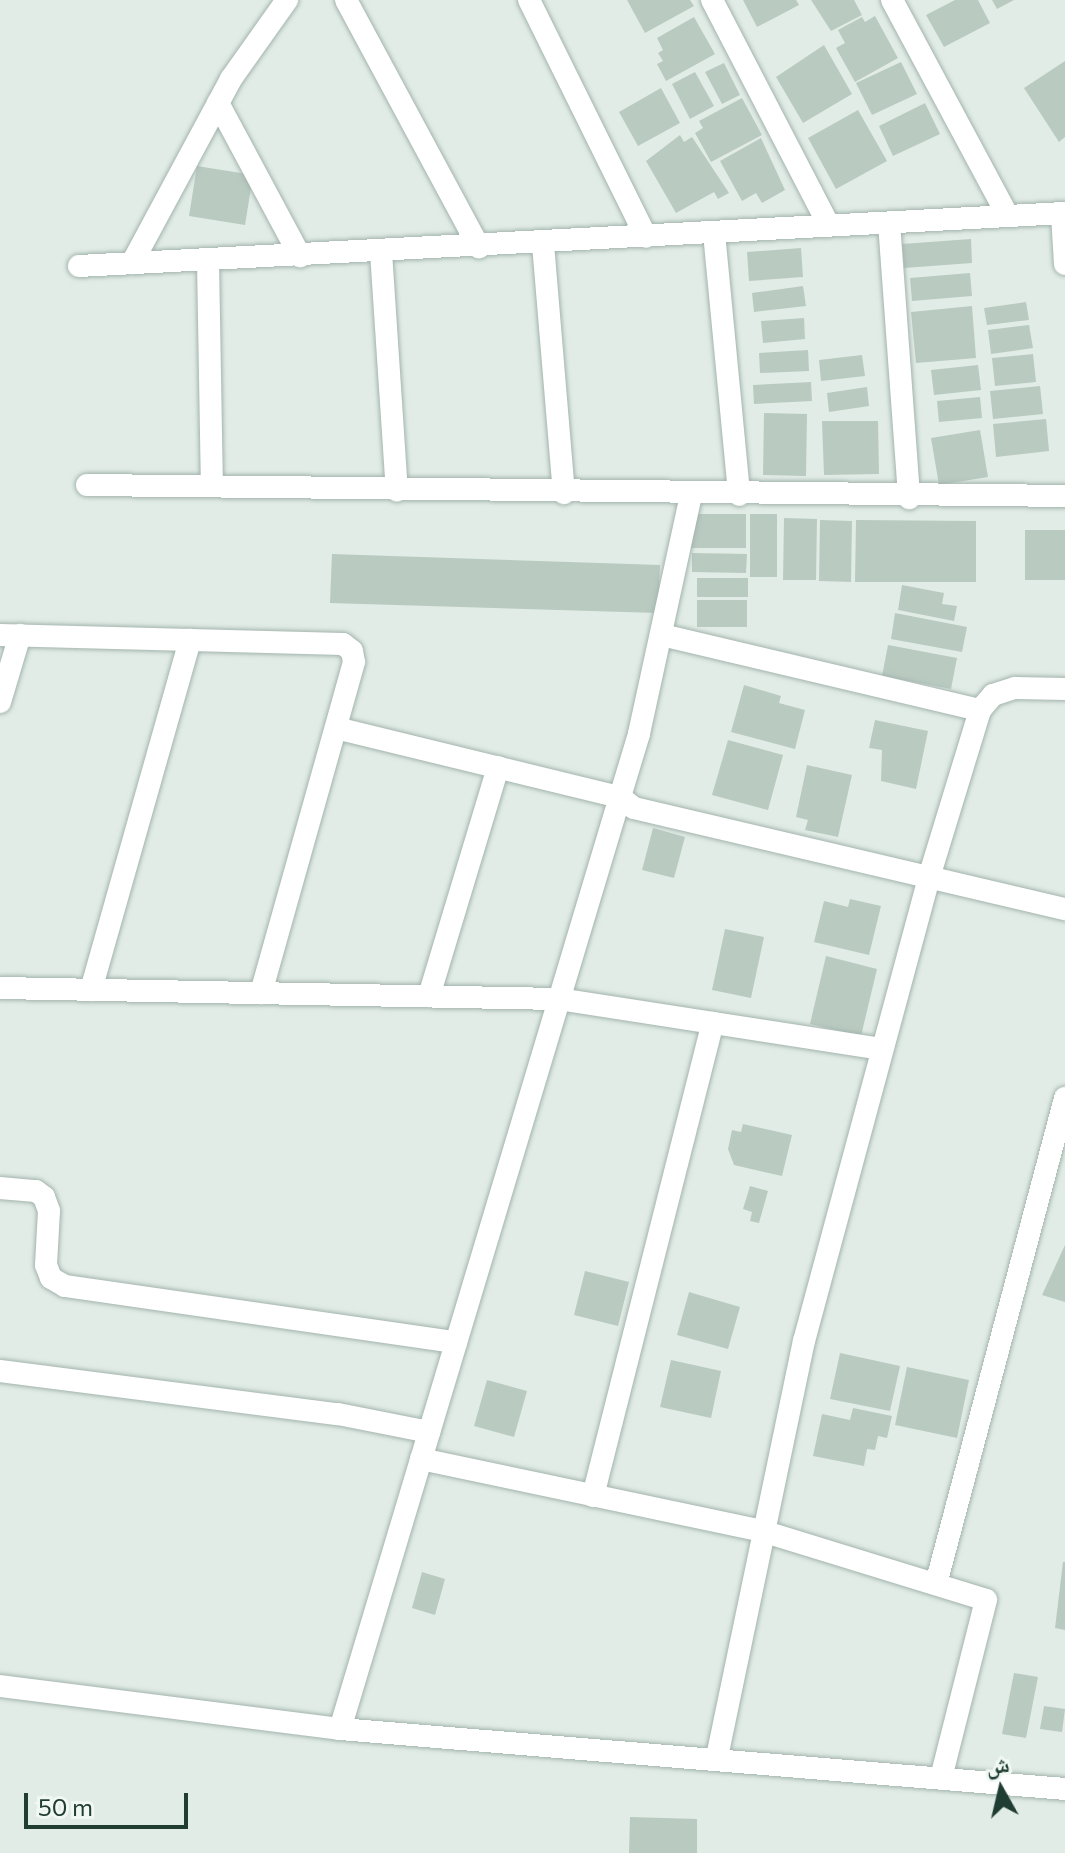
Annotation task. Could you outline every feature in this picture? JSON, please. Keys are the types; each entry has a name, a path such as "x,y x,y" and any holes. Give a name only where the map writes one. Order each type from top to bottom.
{"street":[{"path":"132,263 218,103 287,0"},
{"path":"346,0 479,247"},
{"path":"529,0 646,237"},
{"path":"712,0 829,226"},
{"path":"892,0 1008,216"},
{"path":"218,103 300,256"},
{"path":"79,266 543,244 1064,214 1065,264"},
{"path":"889,223 909,498"},
{"path":"714,233 739,495"},
{"path":"543,244 564,493"},
{"path":"381,252 397,490"},
{"path":"208,261 212,485"},
{"path":"87,485 909,498 1065,496"},
{"path":"340,1729 620,797 662,635 691,495"},
{"path":"0,702 10,635 348,647 354,662 261,993"},
{"path":"662,635 980,710"},
{"path":"91,990 190,640"},
{"path":"717,1757 804,1341 881,1049 980,710 993,695 1015,688 1065,689"},
{"path":"336,728 620,797 634,808 930,874 1065,909"},
{"path":"429,996 498,767"},
{"path":"0,988 559,999 881,1049"},
{"path":"593,1496 713,1023"},
{"path":"936,1584 1065,1098"},
{"path":"0,1188 36,1191 44,1197 49,1211 46,1265 51,1278 65,1286 456,1342"},
{"path":"0,1371 338,1414 429,1432"},
{"path":"421,1459 762,1531 981,1598 988,1605 941,1778"},
{"path":"0,1686 340,1729 717,1757 1065,1789"}],"building":[{"path":"627,0 690,0 694,6 645,33"},
{"path":"743,0 796,0 799,5 757,27"},
{"path":"811,0 854,0 862,15 831,31"},
{"path":"955,0 978,0 990,23 944,47 926,15"},
{"path":"992,0 1014,0 997,9"},
{"path":"875,16 898,58 855,82 836,48 845,43 838,30 862,17 865,22"},
{"path":"694,17 715,54 666,81 657,64 663,61 658,53 663,50 657,38"},
{"path":"824,45 852,94 803,123 776,77"},
{"path":"1065,61 1065,137 1059,142 1024,88"},
{"path":"901,62 917,94 872,115 856,83"},
{"path":"724,63 740,95 722,104 705,72"},
{"path":"695,72 714,106 690,119 672,84"},
{"path":"661,88 680,123 638,146 619,112"},
{"path":"742,98 762,135 711,162 695,133 703,128 699,121"},
{"path":"925,103 940,134 893,156 879,126"},
{"path":"858,110 887,161 836,189 808,138"},
{"path":"680,135 684,142 692,137 729,193 718,199 714,192 676,213 646,161"},
{"path":"761,138 785,190 762,203 756,193 742,201 720,161"},
{"path":"197,166 253,175 245,225 189,216"},
{"path":"971,239 972,263 904,268 902,244"},
{"path":"801,248 803,277 749,281 747,252"},
{"path":"970,273 972,296 912,301 910,278"},
{"path":"803,286 806,306 754,312 752,293"},
{"path":"1026,302 1029,320 987,325 984,308"},
{"path":"972,306 976,358 916,363 911,312"},
{"path":"804,318 805,339 763,343 761,321"},
{"path":"1029,325 1033,348 991,354 988,330"},
{"path":"808,350 809,371 760,373 759,353"},
{"path":"1033,354 1036,382 995,386 992,358"},
{"path":"862,355 865,376 821,381 819,360"},
{"path":"978,365 981,390 934,395 931,370"},
{"path":"811,382 812,401 754,404 753,385"},
{"path":"1040,386 1043,414 993,419 990,391"},
{"path":"867,387 869,406 829,412 827,393"},
{"path":"980,397 982,418 939,422 937,401"},
{"path":"764,413 807,414 806,476 763,475"},
{"path":"1046,419 1049,451 996,457 993,424"},
{"path":"822,421 878,421 879,474 824,475"},
{"path":"980,430 988,477 939,485 931,438"},
{"path":"691,514 746,514 746,548 690,548"},
{"path":"750,514 777,514 777,577 750,577"},
{"path":"784,518 817,519 816,580 783,580"},
{"path":"820,520 852,521 851,582 819,581"},
{"path":"856,520 976,521 976,582 855,582"},
{"path":"1025,530 1065,530 1065,580 1025,580"},
{"path":"692,553 747,554 746,573 692,572"},
{"path":"332,554 660,565 658,613 330,603"},
{"path":"697,578 748,578 748,597 697,597"},
{"path":"902,585 944,593 942,604 957,606 954,621 898,610"},
{"path":"697,600 747,600 747,627 697,627"},
{"path":"895,613 967,627 962,652 891,639"},
{"path":"888,645 957,658 951,689 882,676"},
{"path":"744,685 781,696 779,703 805,710 795,749 731,732"},
{"path":"875,720 928,731 916,789 881,781 882,750 869,748"},
{"path":"728,740 783,755 768,810 712,795"},
{"path":"807,765 852,775 838,837 805,830 808,820 796,817"},
{"path":"653,828 685,837 674,878 642,870"},
{"path":"850,899 881,906 869,955 814,942 824,901 848,907"},
{"path":"725,929 764,937 751,998 712,990"},
{"path":"826,956 877,969 861,1036 810,1024"},
{"path":"743,1124 792,1135 782,1176 734,1165 728,1149 732,1130 741,1132"},
{"path":"750,1186 768,1191 759,1223 750,1221 752,1212 743,1209"},
{"path":"1065,1245 1065,1302 1042,1295"},
{"path":"585,1271 629,1282 618,1326 574,1315"},
{"path":"689,1292 740,1307 728,1349 677,1335"},
{"path":"840,1353 900,1366 890,1411 830,1399"},
{"path":"671,1360 721,1371 711,1418 660,1407"},
{"path":"907,1367 969,1380 957,1438 895,1425"},
{"path":"487,1380 527,1391 514,1437 474,1426"},
{"path":"853,1408 892,1416 887,1438 878,1436 875,1450 867,1449 864,1466 813,1456 822,1414 850,1420"},
{"path":"1065,1562 1065,1630 1055,1628"},
{"path":"422,1572 445,1579 435,1615 412,1608"},
{"path":"1014,1673 1038,1677 1026,1738 1002,1734"},
{"path":"1044,1706 1065,1709 1062,1732 1040,1729"},
{"path":"630,1817 697,1819 697,1853 629,1853"}]}
